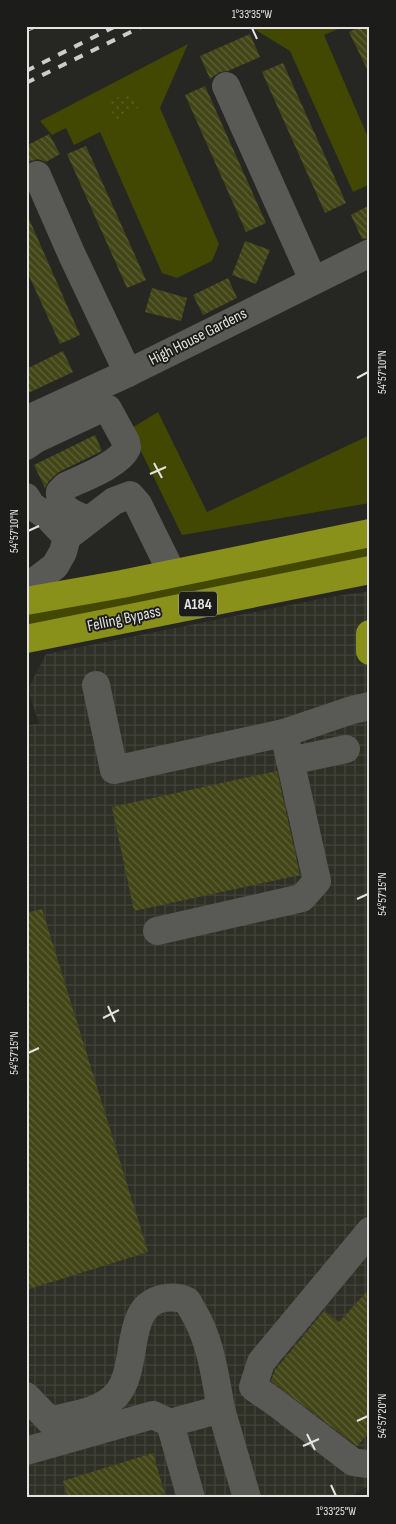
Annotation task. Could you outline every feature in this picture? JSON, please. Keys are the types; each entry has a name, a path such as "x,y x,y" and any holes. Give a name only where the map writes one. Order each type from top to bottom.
{"highway":[{"name":"A184","path":"26,601 370,533"},
{"name":"Felling Bypass","path":"26,639 370,570"},
{"path":"370,634 370,651"}],"street":[{"path":"226,86 313,280"},
{"path":"37,175 72,255 128,373"},
{"name":"High House Gardens","path":"26,420 128,373 370,253"},
{"path":"26,446 36,439 98,410 108,409 128,448 124,454 112,463 66,486 60,492 62,506 69,512 78,528"},
{"path":"26,588 55,566 78,528 114,501 130,495 138,504 172,573"},
{"path":"26,497 31,505 49,518 78,528"},
{"path":"96,685 114,770 284,733 352,710 370,706"},
{"path":"157,931 302,898 317,881 284,733"},
{"path":"290,760 346,749"},
{"path":"370,1231 261,1362 253,1387 276,1402 353,1462 370,1463"},
{"path":"26,1396 50,1421 92,1410 116,1396 123,1385 138,1321 146,1306 159,1298 174,1296 187,1302 196,1316 209,1347 221,1410 247,1498"},
{"path":"26,1450 153,1415 170,1423 221,1410"},
{"path":"170,1423 192,1498"}],"shaded area":[{"path":"249,26 345,26 324,35 370,142 370,184 353,192 290,51"},
{"path":"188,44 160,108 219,244 212,261 177,278 162,273 100,132 74,145 66,128 52,135 40,121"},
{"path":"129,91 138,108 116,120 107,103"},
{"path":"158,412 207,512 370,435 370,503 182,535 130,429"},
{"path":"370,544 370,558 26,626 26,612"},
{"path":"370,591 370,1485 349,1498 26,1498 26,725 39,724 28,689 46,654 330,597"}],"building":[{"path":"361,26 370,26 370,75 349,32"},
{"path":"250,34 260,57 228,71 220,72 210,79 200,56"},
{"path":"283,63 346,203 325,213 262,72"},
{"path":"205,86 266,223 246,232 185,95"},
{"path":"49,134 60,154 46,162 38,159 26,164 26,146"},
{"path":"86,146 146,280 127,288 67,154"},
{"path":"370,205 370,238 362,239 351,215"},
{"path":"26,212 80,335 60,344 26,269"},
{"path":"245,241 270,250 256,284 232,275"},
{"path":"228,278 237,298 203,315 193,295"},
{"path":"152,288 187,298 181,321 145,312"},
{"path":"63,351 73,372 26,394 26,369"},
{"path":"95,435 102,451 59,472 49,481 45,488 34,465"},
{"path":"277,771 300,875 134,911 112,807"},
{"path":"42,909 148,1252 26,1290 26,913"},
{"path":"370,1288 370,1431 357,1446 271,1381 275,1370 324,1311 339,1322"},
{"path":"153,1453 166,1498 68,1498 63,1481"}],"tram line":[{"path":"26,32 40,26"}],"railway":[{"path":"26,71 116,26"},
{"path":"26,83 143,26"}]}
